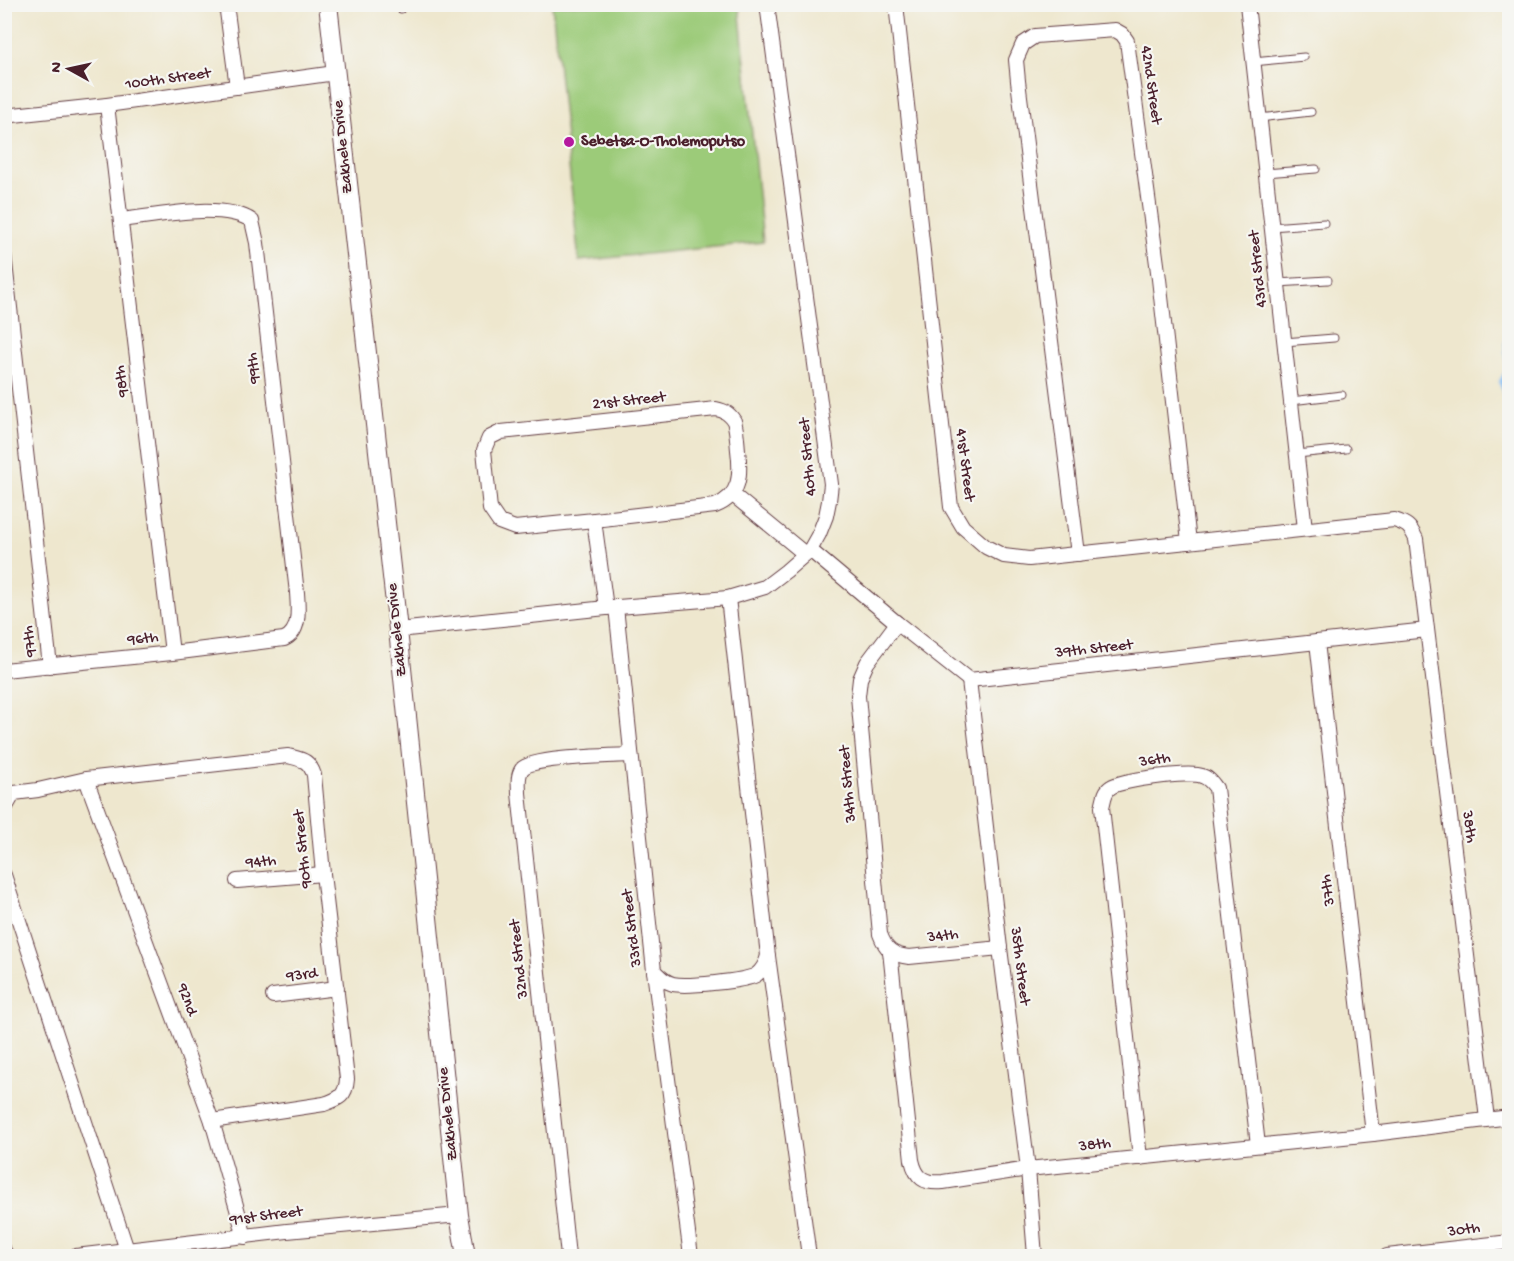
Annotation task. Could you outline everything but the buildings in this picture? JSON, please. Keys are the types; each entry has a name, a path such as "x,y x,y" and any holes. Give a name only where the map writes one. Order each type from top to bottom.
{"street":[{"path":"226,4 237,87"},
{"name":"Zakhele Drive","path":"328,4 465,1257"},
{"name":"40th Street","path":"398,630 728,598 765,587 808,552 819,534 830,501 831,484 768,4"},
{"name":"41st Street","path":"896,4 951,507 963,527 986,547 1004,556 1029,559 1394,520 1405,523 1412,529 1416,539"},
{"name":"43rd Street","path":"1247,6 1305,529"},
{"name":"42nd Street","path":"1078,554 1016,60 1023,44 1035,36 1115,30 1127,41 1159,279 1189,542"},
{"name":"100th Street","path":"4,116 107,105 335,73"},
{"name":"98th","path":"107,105 172,654"},
{"name":"99th","path":"121,220 215,211 238,213 252,221 257,243 298,604 294,632 284,639"},
{"name":"97th","path":"4,254 50,666"},
{"name":"21st Street","path":"716,409 730,415 736,429 741,470 732,494 726,502 715,506 594,520 515,528 499,522 490,509 489,501 484,450 489,438 512,430 716,409"},
{"path":"732,494 969,680"},
{"name":"33rd Street","path":"594,520 611,608 654,971 663,980 682,985 746,979 756,975 764,967 768,956"},
{"name":"38th","path":"1416,539 1487,1119"},
{"path":"728,598 768,956 809,1257"},
{"name":"34th Street","path":"897,623 867,663 860,679 858,696 880,934 883,943 890,951 914,1169 917,1175 934,1183 1028,1169"},
{"name":"39th Street","path":"969,680 1426,630"},
{"name":"96th","path":"4,669 172,654 284,639"},
{"name":"37th","path":"1317,642 1373,1134"},
{"name":"35th Street","path":"969,680 1028,1169 1035,1257"},
{"name":"32nd Street","path":"568,1257 521,817 519,779 522,770 530,764 544,760 630,755"},
{"name":"90th Street","path":"4,810 9,790 38,789 86,778 288,756 305,761 311,766 314,775 347,1079 346,1088 343,1094 324,1104 212,1121"},
{"name":"36th","path":"1140,1158 1102,807 1106,791 1112,786 1154,777 1192,773 1209,779 1216,788 1258,1145"},
{"name":"92nd","path":"86,778 212,1121 245,1237"},
{"name":"94th","path":"237,881 323,874"},
{"path":"4,875 127,1250"},
{"name":"34th","path":"890,951 909,957 1000,948"},
{"path":"654,971 691,1257"},
{"name":"93rd","path":"273,996 337,988"},
{"name":"38th","path":"1028,1169 1373,1134 1509,1117"},
{"name":"91st Street","path":"76,1257 356,1224 459,1215"},
{"name":"30th","path":"1388,1257 1502,1248"},
{"path":"4,1251 7,1257"}],"lane":[{"path":"1247,6 1263,4"},
{"path":"1253,62 1304,57"},
{"path":"1259,118 1311,112"},
{"path":"1265,173 1316,169"},
{"path":"1271,227 1324,223"},
{"path":"1277,283 1328,280"},
{"path":"1284,342 1334,338"},
{"path":"1290,401 1342,395"},
{"path":"1296,454 1346,449"}],"green space":[{"path":"552,5 739,5 763,242 579,261"}],"waterway":[{"path":"1510,335 1506,344 1508,369 1501,382 1510,411"}],"place":[{"name":"Sebetsa-O-Tholemoputso","path":"569,142"}]}
